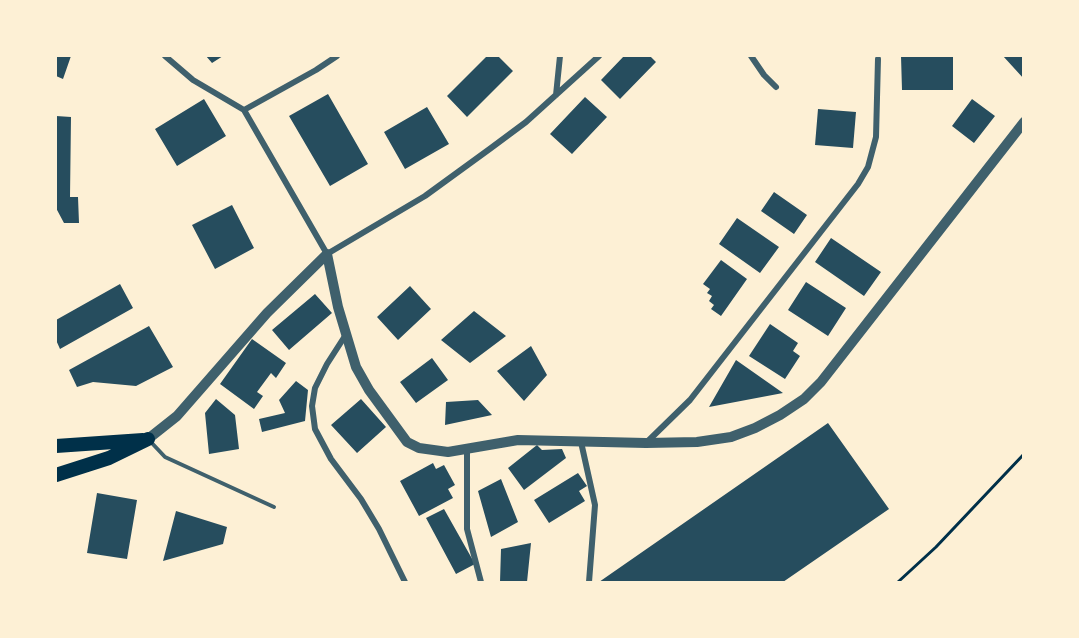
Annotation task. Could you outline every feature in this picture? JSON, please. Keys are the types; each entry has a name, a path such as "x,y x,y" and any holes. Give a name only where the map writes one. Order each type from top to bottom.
{"highway":[{"path":"56,446 148,440"},
{"path":"56,475 109,458 148,440"}],"street":[{"path":"165,56 193,80 244,110 327,254 345,336 356,367 369,390 407,442 419,448 448,452 518,440 697,442 731,437 762,425 804,399 821,382 1023,122"},
{"path":"244,110 338,56"},
{"path":"556,95 560,56"},
{"path":"148,440 177,416 267,313 327,254 425,196 526,122 599,56"},
{"path":"751,56 777,87"},
{"path":"646,443 690,400 858,184 868,167 876,137 878,59"},
{"path":"345,336 315,388 312,406 315,429 331,459 361,499 379,529 405,582"},
{"path":"581,442 595,506 589,582"},
{"path":"467,449 467,529 481,582"}],"lane":[{"path":"148,440 165,457 274,507"}],"path":[{"path":"898,582 936,547 1023,454"}],"building":[{"path":"56,56 71,56 63,79 56,76"},
{"path":"206,56 223,56 212,63"},
{"path":"487,56 498,56 513,71 467,117 447,96"},
{"path":"624,56 650,56 656,62 620,99 601,80"},
{"path":"901,56 953,56 953,90 902,90"},
{"path":"1003,56 1024,56 1024,79"},
{"path":"328,94 368,164 330,186 289,116"},
{"path":"585,97 607,117 572,154 550,134"},
{"path":"204,99 226,136 177,166 155,129"},
{"path":"972,99 995,116 974,143 952,126"},
{"path":"427,107 449,144 405,169 384,132"},
{"path":"818,109 856,112 853,148 815,145"},
{"path":"56,116 71,117 70,197 78,197 79,223 64,223 56,208"},
{"path":"774,192 807,215 794,234 761,211"},
{"path":"232,205 254,248 215,269 192,225"},
{"path":"737,218 779,247 760,273 719,244"},
{"path":"831,238 881,272 864,296 815,262"},
{"path":"721,260 747,279 721,316 711,309 714,305 709,301 712,296 707,293 710,289 703,284"},
{"path":"806,282 846,308 828,336 788,310"},
{"path":"120,284 133,308 60,349 56,340 56,320"},
{"path":"410,286 431,309 398,340 377,317"},
{"path":"315,294 332,313 289,350 272,330"},
{"path":"474,311 506,336 470,363 441,340"},
{"path":"770,324 798,343 793,351 800,356 785,379 749,356"},
{"path":"149,326 173,367 136,386 93,382 77,387 69,370"},
{"path":"252,339 286,363 276,378 271,373 257,392 263,396 254,409 220,384"},
{"path":"531,346 547,375 524,401 497,371"},
{"path":"432,358 448,380 416,403 400,382"},
{"path":"736,360 783,393 709,407"},
{"path":"296,381 308,390 305,421 262,432 259,419 285,413 279,400"},
{"path":"216,399 235,415 239,449 209,454 205,413"},
{"path":"361,399 386,427 357,453 331,425"},
{"path":"478,400 492,415 445,425 446,402"},
{"path":"828,423 889,509 783,582 599,582"},
{"path":"537,445 542,450 562,449 566,458 524,490 508,468"},
{"path":"433,463 436,469 444,465 455,485 448,489 453,498 419,516 400,481"},
{"path":"578,473 587,486 579,491 585,501 549,523 534,500"},
{"path":"501,479 518,522 491,537 478,491"},
{"path":"97,493 137,500 127,559 87,553"},
{"path":"444,509 475,564 456,574 426,518"},
{"path":"176,511 227,527 223,544 163,561"},
{"path":"531,543 527,582 500,582 501,549"}]}
